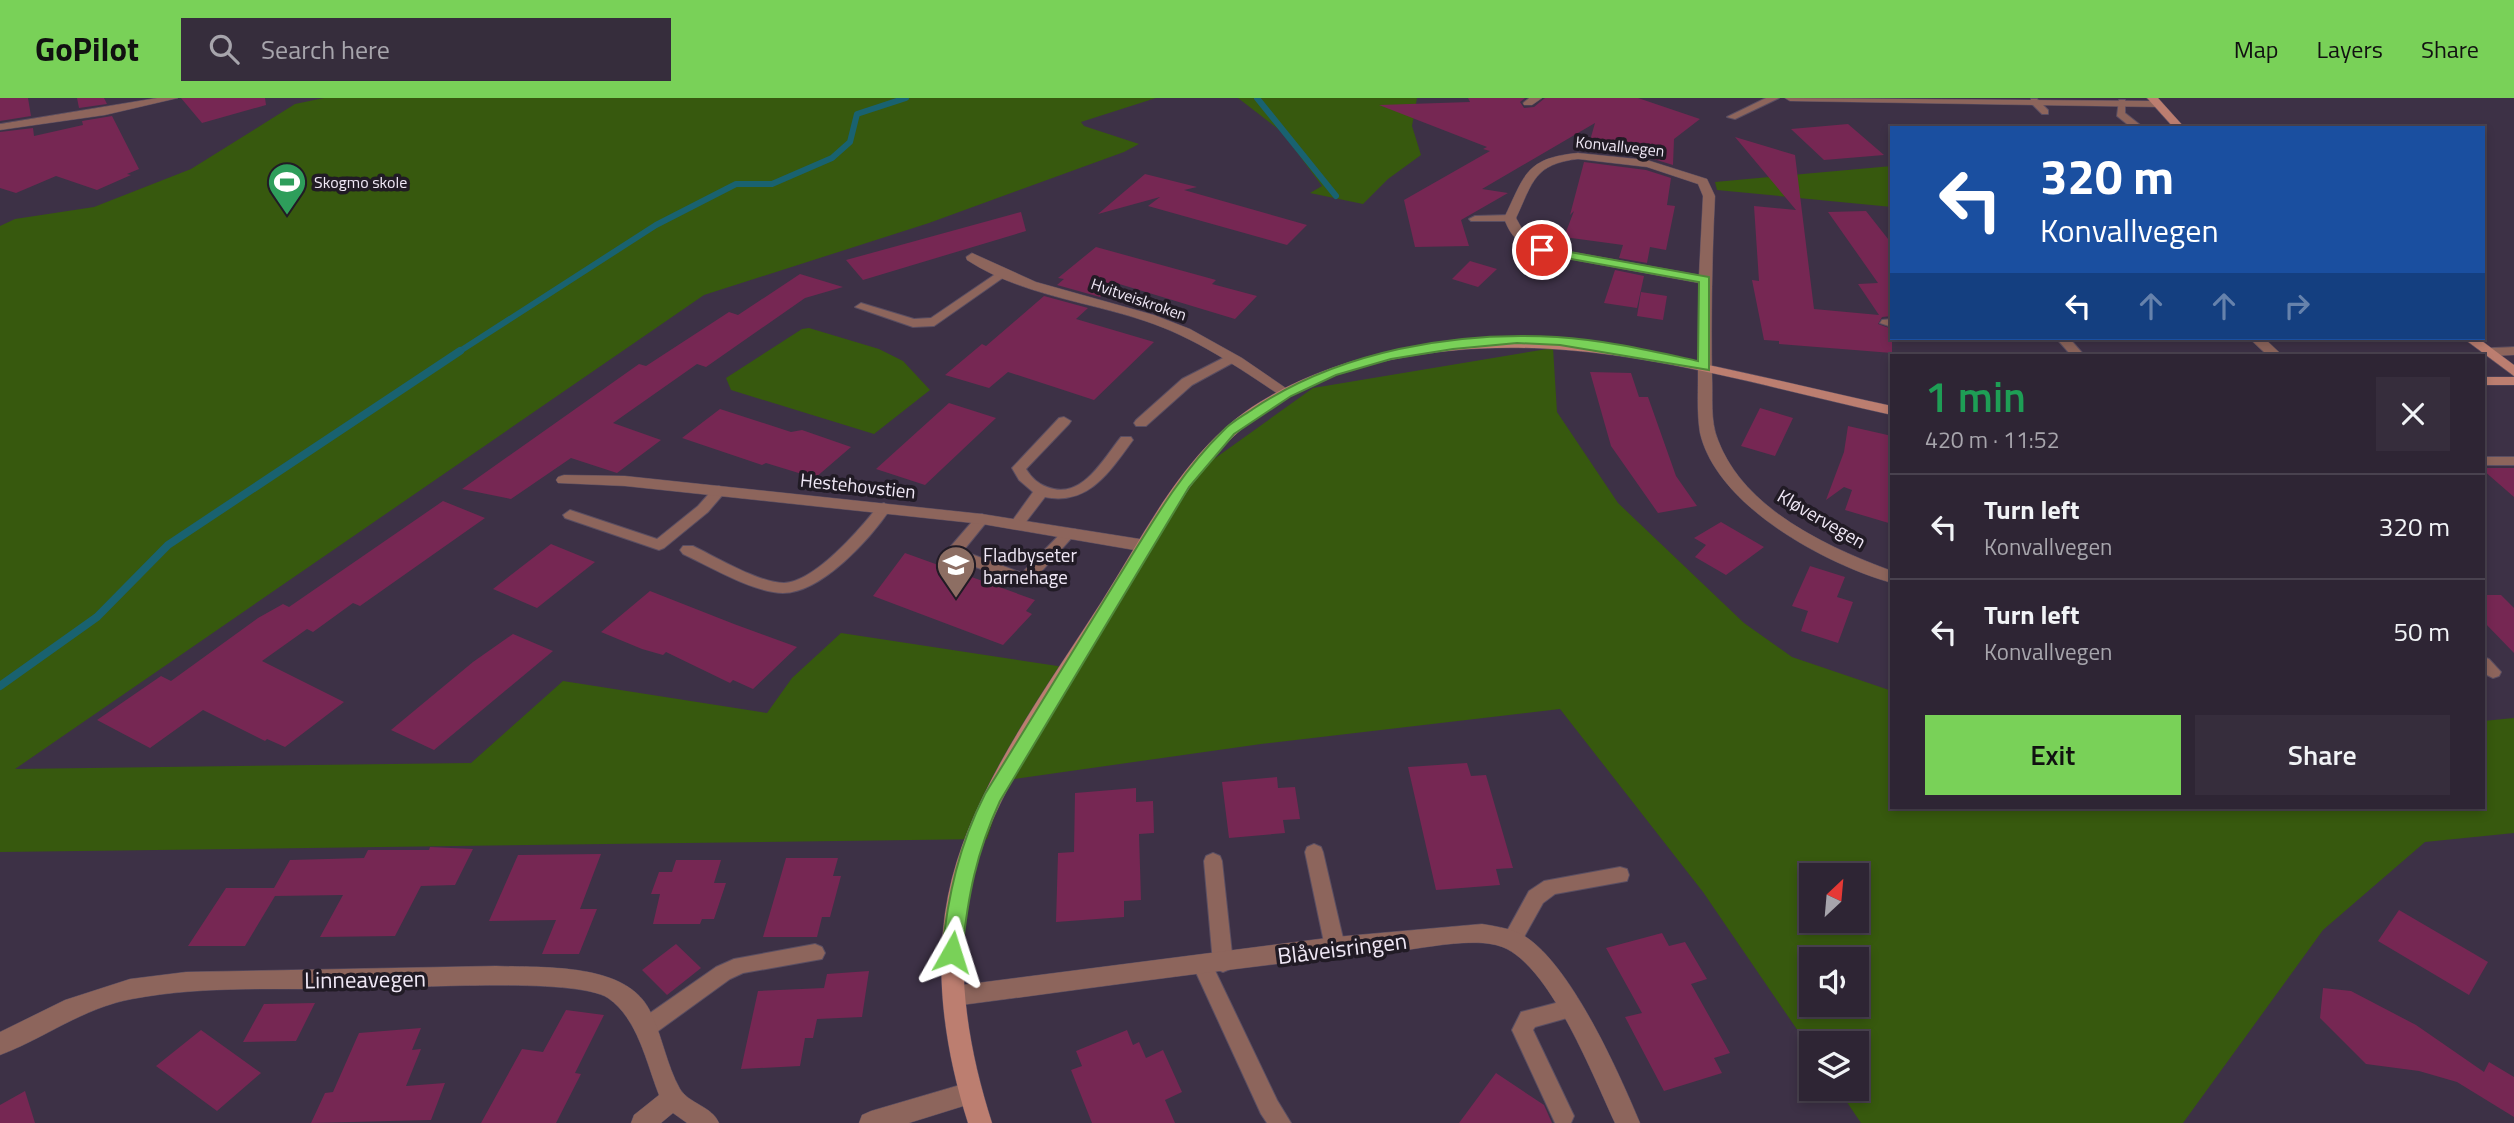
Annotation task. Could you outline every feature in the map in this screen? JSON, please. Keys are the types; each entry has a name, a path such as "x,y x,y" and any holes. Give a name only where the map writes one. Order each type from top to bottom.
{"street":[{"path":"0,127 170,98"},
{"path":"1790,98 2135,103 2154,101 2178,126"},
{"name":"Konvallvegen","path":"1510,218 1534,172 1544,163 1558,158 1598,158 1664,167 1687,173 1703,182 1709,197 1705,367"},
{"path":"1510,218 1513,230 1524,242 1542,250 1705,280"},
{"name":"Hvitveiskroken","path":"972,257 1000,275 1153,319 1185,332 1286,393"},
{"path":"2258,340 2275,354"},
{"path":"980,1123 970,1093 954,996 952,952 958,898 971,843 1012,763 1184,484 1205,457 1230,432 1286,393 1332,373 1390,355 1486,341 1560,341 1606,346 1890,411"},
{"path":"2479,345 2514,351"},
{"path":"2479,345 2514,372"},
{"name":"Kløvervegen","path":"1705,367 1706,418 1710,441 1719,459 1745,492 1765,511 1814,542 1852,562 1890,576"},
{"path":"2485,381 2514,382"},
{"name":"Hestehovstien","path":"564,480 625,481 982,519 1146,546"},
{"name":"Blåveisringen","path":"954,996 1213,965 1335,947 1482,933 1512,940 1533,956 1554,980 1571,1008 1628,1123"},
{"name":"Linneavegen","path":"0,1044 73,1007 130,989 186,982 496,976 575,979 613,989 639,1013 647,1027 672,1099"},
{"path":"871,1123 970,1093"},
{"path":"643,1123 672,1099 707,1123"}],"lane":[{"path":"1732,117 1774,98"},
{"path":"2034,101 2046,112"},
{"path":"2122,102 2120,114 2136,126"},
{"path":"1475,219 1510,218"},
{"path":"861,307 913,323 934,322 1000,275"},
{"path":"2064,340 2077,354"},
{"path":"1141,423 1186,382 1231,358"},
{"path":"1064,421 1019,468 1024,481 1041,492 1067,495 1087,486 1126,440"},
{"path":"2485,461 2514,461"},
{"path":"570,516 659,545 703,509 719,491"},
{"path":"1017,524 1041,492"},
{"path":"688,550 772,586 797,586 869,530 884,509"},
{"path":"982,519 953,553 1025,580 1070,532"},
{"path":"1314,852 1335,947"},
{"path":"1213,861 1213,965 1269,1107 1280,1123"},
{"path":"1512,940 1536,897 1551,887 1620,875"},
{"path":"647,1027 723,973 741,965 815,953"},
{"path":"1563,1116 1522,1030 1528,1019 1571,1008"}],"green space":[{"path":"324,98 1156,98 1081,122 1084,126 1139,144 1124,152 929,223 704,295 15,769 471,763 563,681 767,713 792,678 841,633 1064,667 1186,479 1313,388 1553,348 1557,412 1618,503 1744,623 1792,657 1890,690 1890,809 2485,809 2485,721 2514,718 2514,833 2425,842 2323,930 2183,1123 1861,1123 1846,1101 1869,1101 1869,1031 1799,1032 1703,892 1560,709 1261,744 1007,780 987,839 0,852 0,226 15,219 94,207 191,169 295,104"},
{"path":"1238,98 1417,98 1412,126 1421,155 1388,179 1363,204 1310,193 1322,186 1282,132"},
{"path":"1890,166 1890,207 1717,190 1715,182"},
{"path":"809,328 879,349 903,361 930,390 874,434 731,390 726,378 802,329"}],"building":[{"path":"0,98 28,98 31,116 0,121"},
{"path":"77,98 104,98 107,104 79,108"},
{"path":"181,98 265,98 266,105 202,123"},
{"path":"1468,98 1525,98 1520,102 1524,108 1534,107 1545,98 1638,98 1700,119 1674,139 1673,165 1647,157 1587,151 1595,123 1482,189 1508,193 1461,220 1469,246 1415,247 1404,200 1490,151 1483,149 1487,147 1379,105 1470,102"},
{"path":"112,116 139,169 127,174 131,175 97,190 56,176 16,193 0,188 0,132 33,128 34,136 83,125 82,121"},
{"path":"1848,124 1884,155 1824,160 1791,129"},
{"path":"1735,137 1795,155 1814,309 1879,315 1858,284 1878,283 1828,212 1866,211 1890,241 1890,316 1882,317 1878,324 1890,328 1892,353 1779,344 1779,341 1764,340 1752,280 1759,281 1754,206 1796,210"},
{"path":"1584,162 1646,170 1671,178 1667,205 1675,206 1666,250 1650,247 1647,263 1619,258 1623,245 1564,237 1574,211 1570,215"},
{"path":"1145,174 1197,187 1184,190 1307,225 1287,245 1148,206 1160,197 1098,214"},
{"path":"1021,212 1026,231 863,280 846,260"},
{"path":"1096,247 1216,280 1212,284 1257,296 1235,319 1116,283 1100,297 1057,285 1064,279 1058,278"},
{"path":"1470,261 1497,269 1478,287 1452,279"},
{"path":"1615,270 1644,276 1637,308 1604,303"},
{"path":"800,274 843,287 805,298 706,367 697,364 613,423 661,440 617,473 571,458 511,499 462,489 639,364 646,366 729,312 738,315"},
{"path":"1641,292 1667,296 1663,320 1637,316"},
{"path":"1044,296 1088,308 1076,319 1154,342 1094,400 1008,372 989,388 945,375 982,344 986,346"},
{"path":"1590,372 1631,373 1639,397 1648,397 1676,476 1697,506 1658,513 1611,446"},
{"path":"949,403 996,418 925,485 876,469"},
{"path":"1760,408 1793,418 1775,456 1741,446"},
{"path":"720,409 791,432 802,430 851,447 815,478 766,463 762,465 682,438"},
{"path":"1848,426 1890,436 1890,523 1845,510 1852,490 1844,487 1826,500 1844,452"},
{"path":"2485,468 2514,468 2514,497 2485,472"},
{"path":"443,501 485,518 360,606 353,603 313,632 307,629 262,661 344,702 285,747 267,739 265,741 203,710 150,748 97,720 161,676 171,681 258,618 283,604 289,607"},
{"path":"1721,522 1764,547 1726,575 1695,557 1706,545 1694,538"},
{"path":"551,544 595,562 537,608 493,589"},
{"path":"905,553 1035,600 1026,611 1032,614 1003,645 873,596"},
{"path":"1810,566 1845,577 1837,597 1853,602 1838,643 1801,631 1808,611 1792,606"},
{"path":"650,591 797,647 753,689 733,680 730,683 666,652 663,655 642,649 601,632"},
{"path":"2485,595 2501,595 2514,608 2514,653 2485,623"},
{"path":"513,634 553,651 434,750 391,730 473,662"},
{"path":"1467,763 1471,776 1486,775 1513,868 1496,869 1500,885 1436,890 1408,767"},
{"path":"1277,777 1278,788 1295,787 1300,819 1283,820 1285,833 1229,838 1222,782"},
{"path":"1136,788 1136,802 1153,801 1154,833 1139,834 1141,900 1124,901 1124,917 1056,922 1058,853 1074,852 1075,793"},
{"path":"430,847 473,849 455,885 421,886 395,936 320,937 343,895 275,896 245,946 188,946 226,888 274,888 290,860 364,858 368,850 429,850"},
{"path":"601,854 580,909 597,909 579,954 542,954 556,920 489,921 518,855"},
{"path":"786,858 838,858 833,876 841,876 830,917 822,917 817,937 763,937"},
{"path":"676,860 721,860 714,883 726,883 714,919 702,919 700,924 653,924 660,894 651,894 659,872 672,872"},
{"path":"2399,910 2488,962 2469,995 2378,941"},
{"path":"1662,933 1669,946 1685,942 1707,979 1691,984 1730,1053 1714,1058 1722,1073 1664,1091 1625,1017 1642,1013 1606,948"},
{"path":"676,944 701,968 667,995 642,970"},
{"path":"869,971 862,1017 817,1019 813,1038 805,1038 800,1066 741,1069 758,991 824,988 827,974"},
{"path":"2323,988 2351,991 2416,1025 2484,1072 2489,1062 2514,1077 2514,1117 2457,1082 2419,1071 2366,1064 2320,1018"},
{"path":"315,1003 296,1041 243,1042 264,1004"},
{"path":"566,1010 604,1015 575,1073 581,1074 556,1123 481,1123 522,1049 543,1052"},
{"path":"421,1028 412,1050 421,1049 406,1086 445,1083 431,1120 311,1123 325,1093 333,1092 359,1033"},
{"path":"201,1030 261,1073 217,1111 156,1066"},
{"path":"1127,1030 1133,1045 1139,1042 1146,1058 1163,1050 1182,1092 1165,1100 1175,1123 1092,1123 1071,1070 1082,1066 1076,1051"},
{"path":"1496,1073 1544,1105 1552,1123 1459,1123"},
{"path":"25,1091 35,1123 0,1123 0,1105"}],"waterway":[{"path":"457,353 656,225 736,184 772,184 832,158 850,142 857,114 906,98"},
{"path":"1257,98 1336,196"},
{"path":"0,686 97,617 168,545 460,351"}],"place":[{"name":"Skogmo skole","path":"287,216"},
{"name":"Fladbyseter barnehage","path":"956,599"}],"route":[{"path":"952,952 958,898 971,843 992,799 1082,647 1184,484 1205,457 1230,432 1286,393 1332,373 1390,355 1453,345 1486,341 1560,341 1606,346 1705,367 1705,280 1565,257 1542,250"}]}
